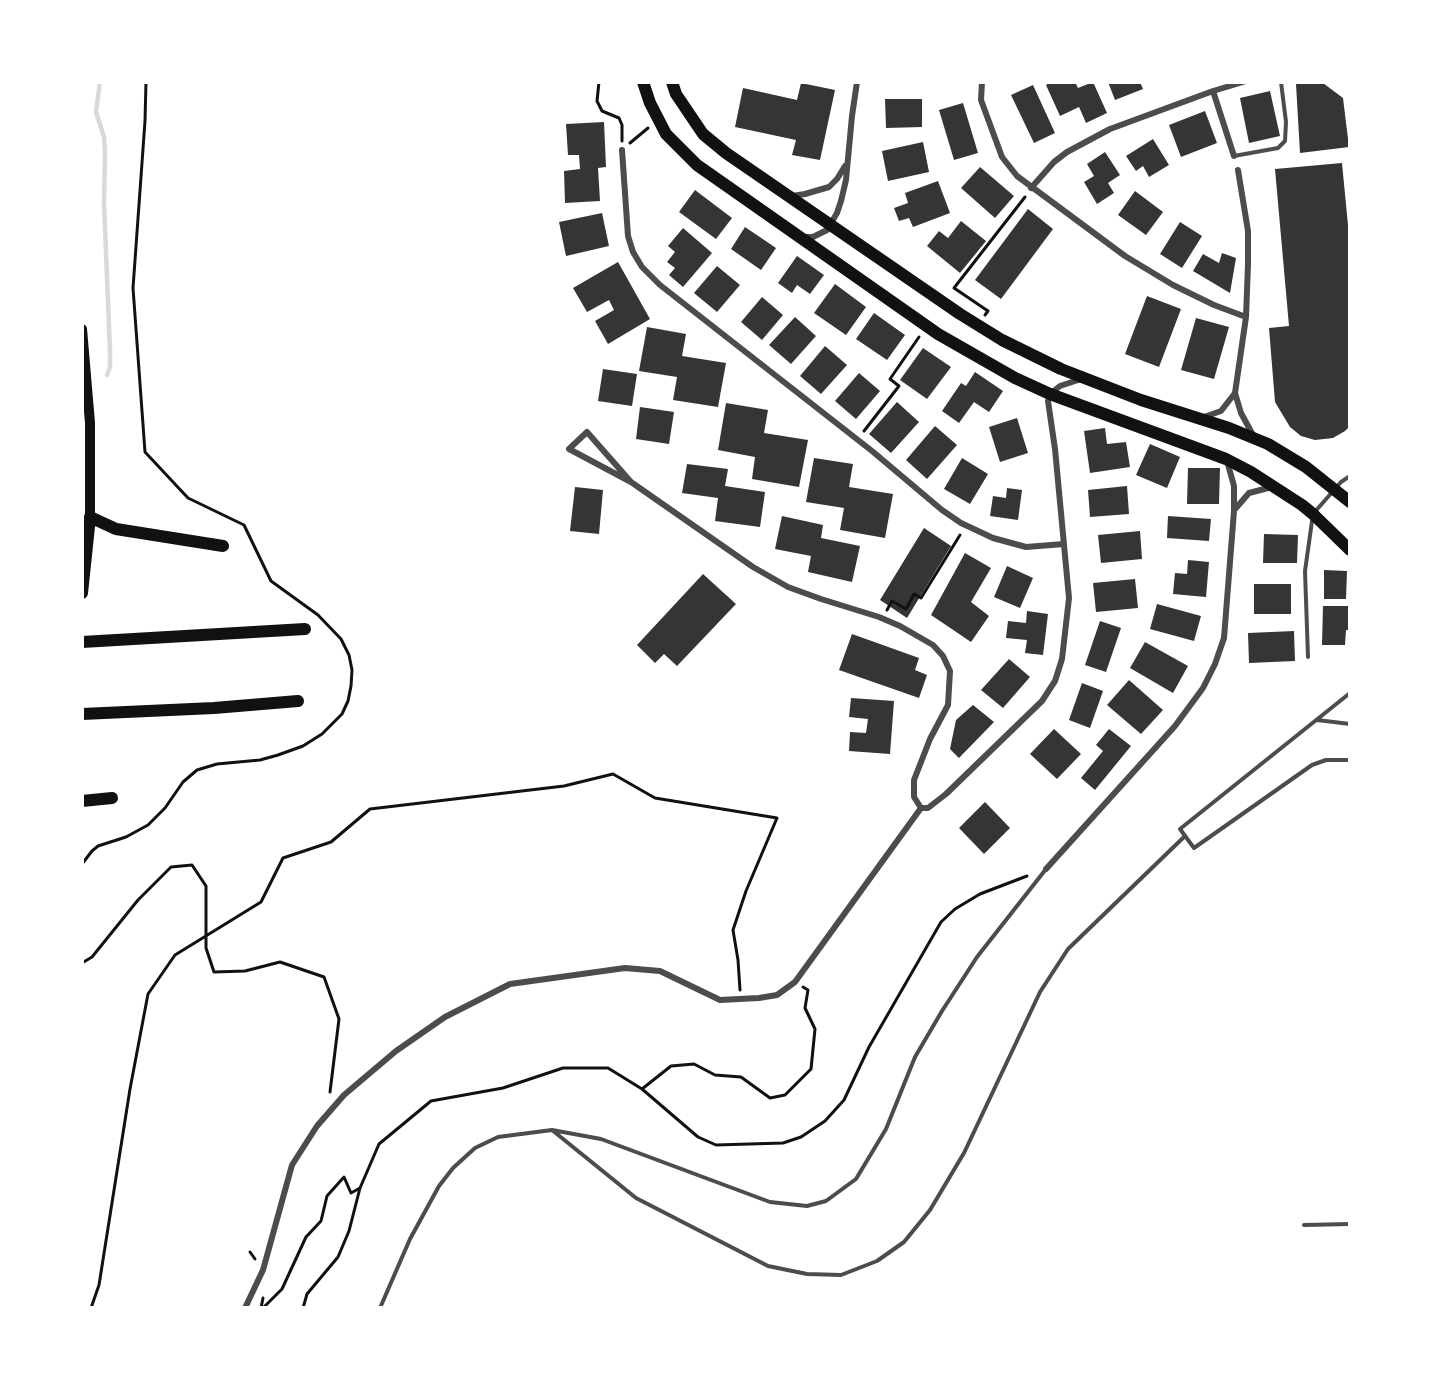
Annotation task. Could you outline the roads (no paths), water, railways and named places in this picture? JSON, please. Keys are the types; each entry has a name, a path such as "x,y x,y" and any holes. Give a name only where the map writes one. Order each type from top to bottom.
{"main road":[{"path":"643,82 666,134 697,165 927,326 996,368 1050,394 1226,459 1275,487 1313,514 1350,550"},
{"path":"674,88 703,134 726,153 960,314 1031,355 1084,378 1254,438 1288,455 1350,502"},
{"path":"82,329 90,423 90,517 82,593"},
{"path":"90,517 116,529 223,546"},
{"path":"82,642 304,629"},
{"path":"82,714 298,701"},
{"path":"82,801 112,798"}],"street":[{"path":"982,82 981,100 1002,157 1017,176 1134,262 1173,285 1214,305 1246,317"},
{"path":"1031,188 1054,162 1067,152 1110,129 1243,82"},
{"path":"795,234 813,237 821,234 831,225 842,201 852,108 857,83"},
{"path":"1213,91 1234,156"},
{"path":"622,150 628,236 633,252 642,267 660,285 942,510 965,525 993,538 1026,547 1064,544"},
{"path":"789,196 829,187 847,163"},
{"path":"1238,170 1248,231 1246,317 1235,393 1241,412 1254,438"},
{"path":"921,808 927,808 946,794 1042,701 1055,681 1062,659 1069,598 1055,449 1048,408 1050,394 1069,382 1084,378"},
{"path":"1198,418 1221,411 1235,393"},
{"path":"631,482 587,432 569,449 631,482 753,567 788,587 882,618 920,636 943,656 950,671 948,705 930,739 914,780 914,796 921,808"},
{"path":"1046,869 1175,726 1203,688 1215,664 1224,638 1234,511 1234,486 1226,459"},
{"path":"1234,511 1249,493 1275,487"},
{"path":"245,1308 264,1270 292,1165 317,1126 353,1088 396,1051 445,1017 510,984 625,968 660,971 720,1000 777,995 795,982 921,808"}],"lane":[{"path":"1234,156 1278,148 1285,141 1286,122 1281,82"},
{"path":"1308,657 1305,571 1313,514 1334,489 1350,476"},
{"path":"1350,693 1180,829 1194,848 1312,765 1326,760 1350,760"},
{"path":"1316,720 1350,724"},
{"path":"552,1130 636,1198 768,1266 807,1274 841,1275 877,1262 903,1242 930,1210 964,1153 1040,992 1068,949 1185,836"},
{"path":"380,1308 422,1214 439,1186 453,1168 475,1148 498,1137 552,1130 601,1139 770,1202 807,1206 826,1201 856,1179 886,1129 915,1057 942,1011 977,957 1046,869"},
{"path":"1304,1225 1350,1224"}],"waterway":[{"path":"100,82 96,112 104,137 105,152 104,203 110,350 110,367 107,375"}]}
